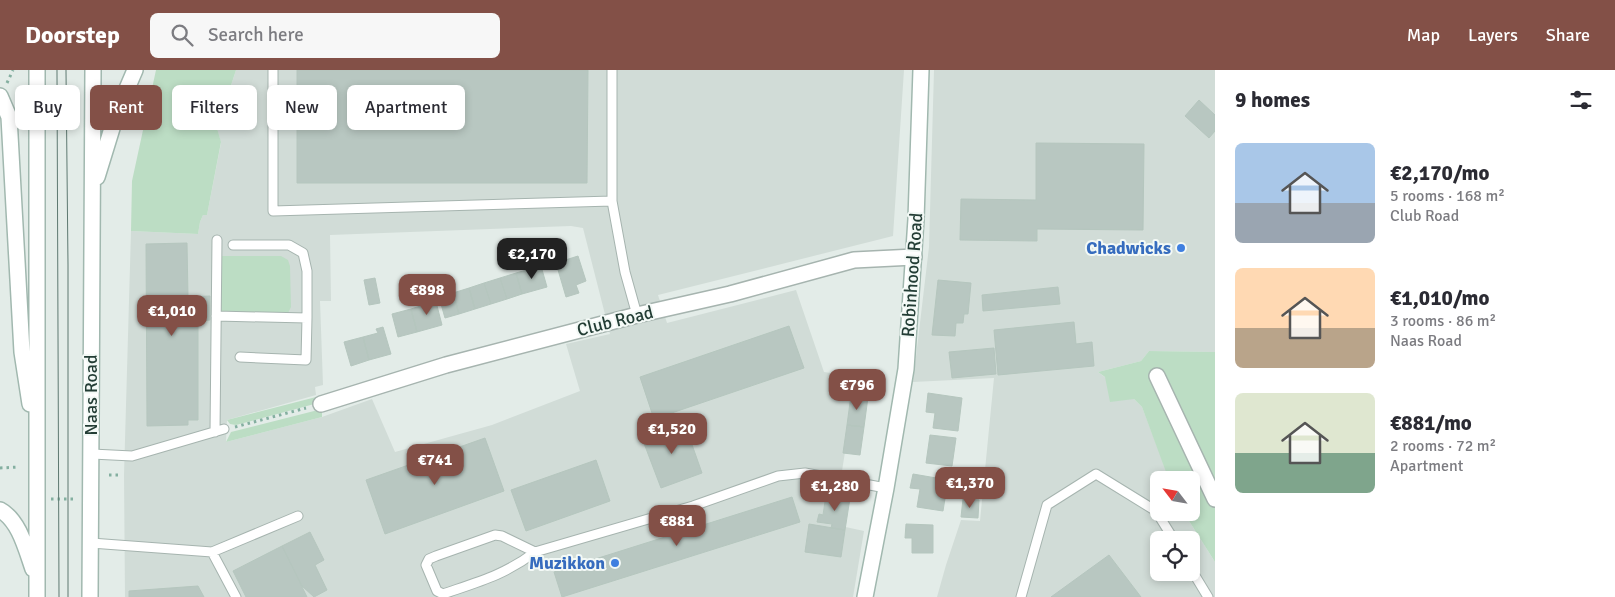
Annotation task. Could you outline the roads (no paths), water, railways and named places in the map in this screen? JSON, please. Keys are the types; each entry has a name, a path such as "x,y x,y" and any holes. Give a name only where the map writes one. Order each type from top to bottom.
{"main road":[{"path":"37,70 37,597"},
{"name":"Naas Road","path":"90,597 93,70"},
{"name":"Naas Road","path":"92,193 117,112 136,70"},
{"name":"Robinhood Road","path":"866,597 906,369 914,257 921,70"},
{"path":"0,96 9,117 22,352 37,455"},
{"name":"Club Road","path":"321,404 446,365 637,315 730,294 854,260 914,257"},
{"path":"1157,376 1215,500"},
{"path":"0,510 9,515 23,543 37,580"}],"lane":[{"path":"273,70 273,212 612,201"},
{"path":"612,70 612,201 625,272 637,315"},
{"path":"92,454 132,456 220,431 216,316 217,240"},
{"path":"233,245 289,245 302,253 307,271 306,360 240,357"},
{"path":"216,316 307,318"},
{"path":"535,552 496,535 436,556 429,560 426,565 437,591 443,594 496,576 520,563 535,552 693,506 778,476 805,473 886,488"},
{"path":"1021,597 1047,505 1096,474 1156,511 1168,531"},
{"path":"91,543 212,552 298,516"},
{"path":"212,552 236,597"},
{"path":"1198,581 1208,597"}],"tram line":[{"path":"57,70 59,597"},
{"path":"66,70 68,597"}],"place":[{"name":"Chadwicks","path":"1181,248"},
{"name":"Muzikkon","path":"615,563"}]}
